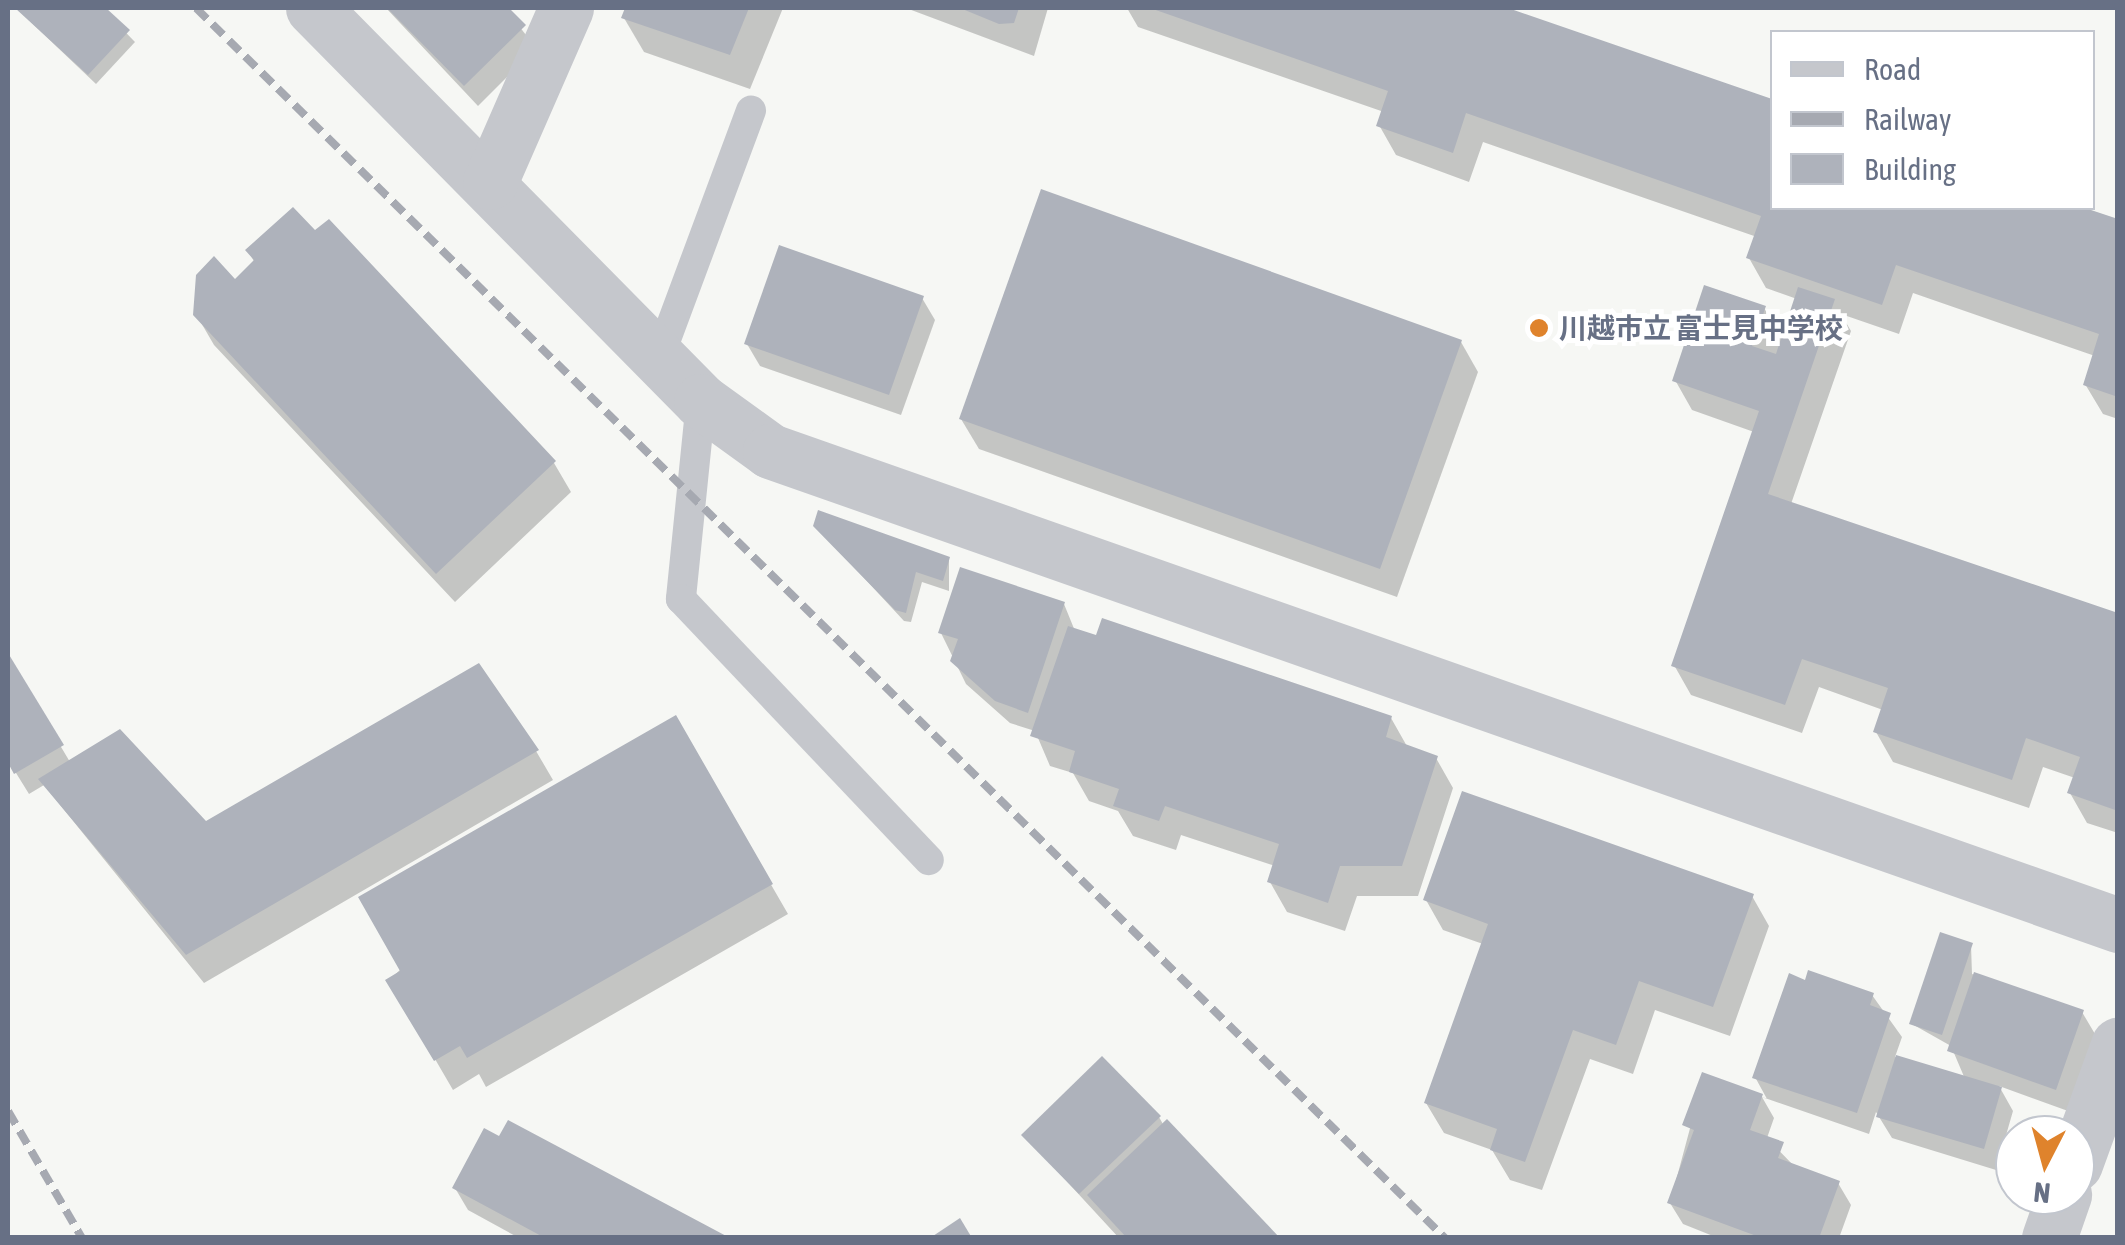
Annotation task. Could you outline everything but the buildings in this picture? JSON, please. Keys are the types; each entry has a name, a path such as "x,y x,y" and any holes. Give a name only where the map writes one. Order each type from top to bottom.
{"street":[{"path":"313,8 490,182 701,401 770,451 2118,925"},
{"path":"490,182 566,8"},
{"path":"2093,1115 2118,1045"}],"lane":[{"path":"659,358 751,111"},
{"path":"701,401 681,599 929,860"}],"railway":[{"path":"196,8 1445,1238"},
{"path":"8,1111 82,1238"}],"place":[{"name":"川越市立 富士見中学校","path":"1539,328"}]}
